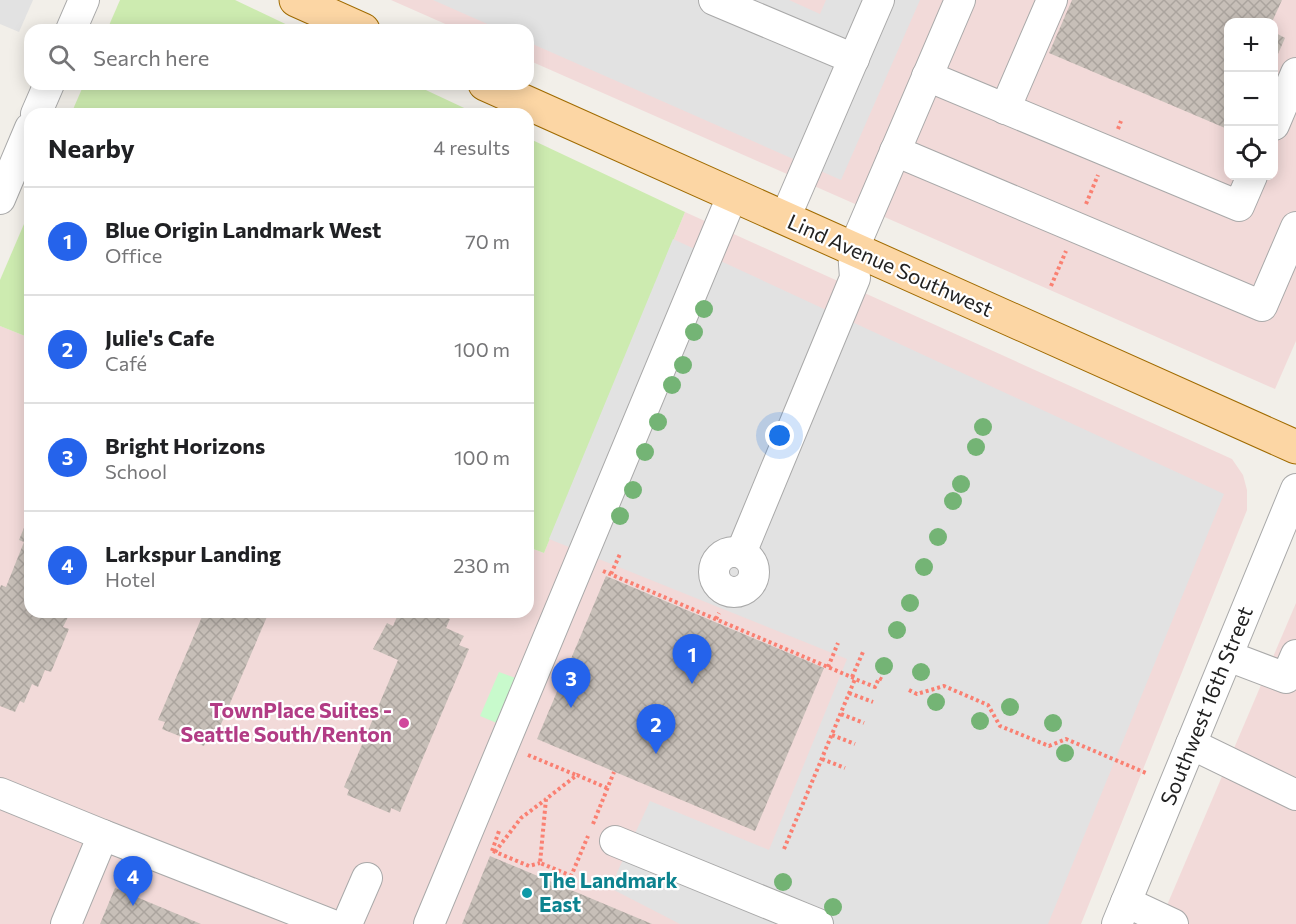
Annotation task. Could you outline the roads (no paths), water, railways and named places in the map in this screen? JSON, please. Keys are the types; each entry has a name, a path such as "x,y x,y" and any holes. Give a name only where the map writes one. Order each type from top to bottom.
{"main road":[{"path":"296,0 350,24"},
{"name":"Lind Avenue Southwest","path":"499,90 1296,447"}],"street":[{"path":"74,24 84,0"},
{"path":"714,0 854,59"},
{"path":"785,218 879,0"},
{"path":"741,553 855,278 853,250 960,0"},
{"path":"1005,109 1052,0"},
{"path":"1278,116 1296,73"},
{"path":"927,76 1239,207 1250,180"},
{"path":"39,108 46,90"},
{"path":"2,191 24,142"},
{"path":"896,151 1262,306 1296,227"},
{"path":"429,924 733,194"},
{"name":"Southwest 16th Street","path":"1122,913 1296,489"},
{"path":"1228,656 1286,678 1296,655"},
{"path":"1191,744 1296,795"},
{"path":"0,793 330,924"},
{"path":"66,924 103,835"},
{"path":"615,841 818,924"},
{"path":"347,924 367,878"},
{"path":"1122,913 1173,924"}],"place":[{"name":"Blue Origin Landmark West","path":"692,684"},
{"name":"Bright Horizons","path":"571,708"},
{"name":"TownPlace Suites - Seattle South/Renton","path":"404,723"},
{"name":"Julie's Cafe","path":"656,754"},
{"name":"The Landmark East","path":"527,893"},
{"name":"Larkspur Landing","path":"133,906"}]}
